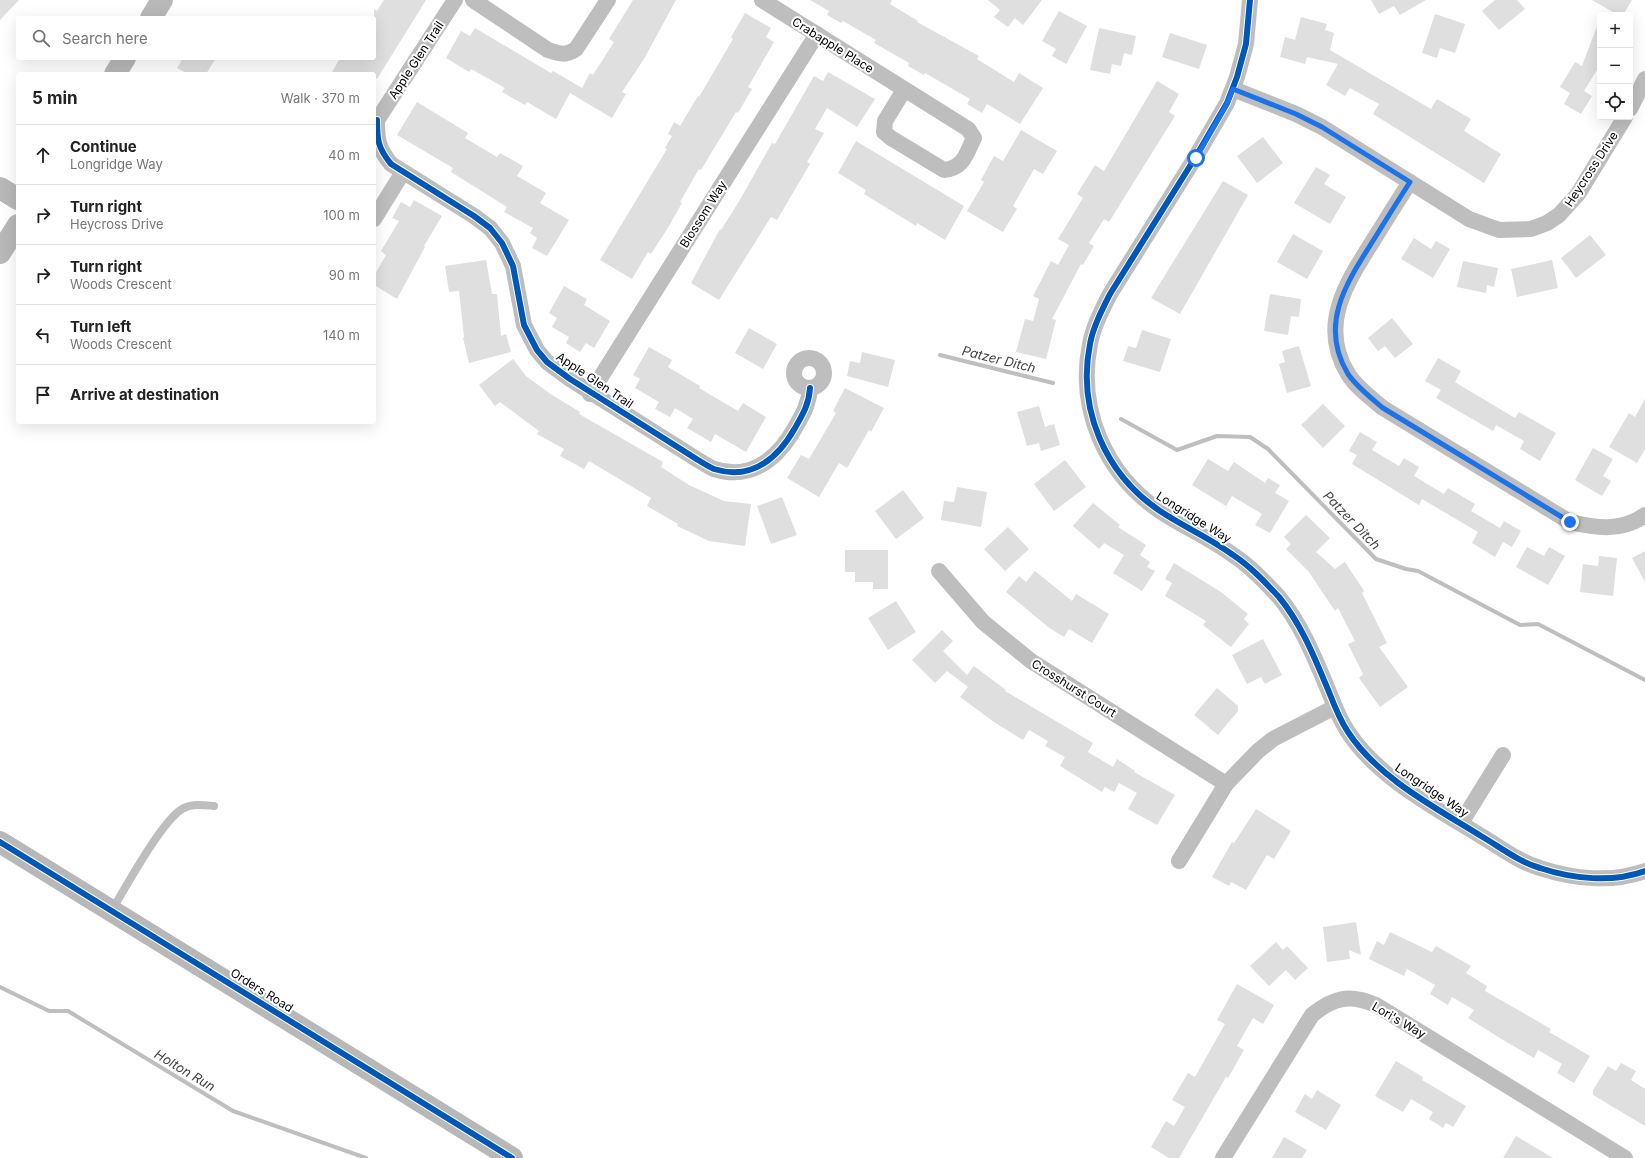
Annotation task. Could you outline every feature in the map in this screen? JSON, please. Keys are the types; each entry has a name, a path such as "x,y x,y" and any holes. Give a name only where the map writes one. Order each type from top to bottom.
{"street":[{"path":"151,16 162,0"},
{"name":"Apple Glen Trail","path":"454,0 376,123 377,141 383,154 391,164 474,216 490,228 502,243 513,266 524,325 537,350 556,369 590,393 715,469 737,472 754,469 765,464 783,446 810,402 810,388"},
{"path":"473,0 548,50 560,55 569,54 576,49 608,0"},
{"name":"Crabapple Place","path":"762,0 968,129 974,138 960,165 954,169 944,170 891,138 884,132 885,121 904,90"},
{"name":"Longridge Way","path":"1250,0 1246,44 1227,104 1196,158 1110,294 1098,318 1090,342 1086,372 1090,410 1104,450 1127,483 1158,510 1233,555 1258,575 1279,598 1293,616 1305,637 1335,707 1348,732 1382,770 1398,783 1461,823 1538,868 1566,875 1618,878 1645,871"},
{"name":"Blossom Way","path":"590,393 817,34"},
{"path":"116,72 124,60"},
{"path":"1637,106 1645,79"},
{"name":"Heycross Drive","path":"1233,89 1296,114 1322,127 1469,219 1499,230 1531,229 1547,223 1570,204 1623,120"},
{"path":"376,216 403,172"},
{"path":"1410,182 1347,281 1338,304 1335,328 1338,352 1348,374 1363,391 1383,408 1570,522 1607,528 1627,525 1645,515"},
{"path":"0,188 16,198"},
{"path":"0,253 16,228"},
{"name":"Crosshurst Court","path":"939,571 983,622 1031,661 1226,784"},
{"path":"1179,861 1226,784 1258,751 1272,740 1335,707"},
{"path":"1461,823 1502,755"},
{"name":"Orders Road","path":"0,842 512,1158"},
{"name":"Lori's Way","path":"1223,1158 1312,1016 1331,1002 1360,998 1376,1005 1624,1158"}],"lane":[{"path":"112,910 138,866 170,819 181,810 196,804 214,806"}],"building":[{"path":"0,0 19,0 0,20"},
{"path":"384,0 426,0 377,79 376,72 332,72 339,60 376,60 376,16 374,16 374,9 377,11"},
{"path":"633,0 676,0 644,59 622,92 626,94 612,118 570,93 556,119 527,102 525,105 502,92 505,88 471,69 469,72 446,58 461,31 470,36 475,28 551,73 553,71 582,88 590,73 593,75 614,42 609,39"},
{"path":"810,0 892,0 890,4 918,21 917,22 979,56 977,59 1014,82 1019,73 1043,88 1020,124 987,104 982,113 967,104 970,99 925,73 924,75 908,66 909,63 874,43 876,40 843,21 841,23 827,15 829,11"},
{"path":"988,0 1042,0 1023,25 1015,18 1008,27 994,17 1000,10"},
{"path":"1371,0 1426,0 1400,15 1394,6 1379,14"},
{"path":"1495,0 1517,0 1525,9 1499,30 1482,11"},
{"path":"1592,0 1632,0 1625,12 1613,12"},
{"path":"1059,11 1087,26 1066,64 1052,56 1056,49 1042,41"},
{"path":"745,13 771,28 766,37 774,42 748,87 752,89 738,113 736,112 701,170 699,169 680,202 682,203 669,226 651,254 648,252 632,279 600,260 667,149 665,148 672,136 668,134 674,122 680,126 698,96 699,97 733,39 731,37"},
{"path":"1435,14 1465,24 1455,53 1440,48 1437,58 1422,53"},
{"path":"1301,17 1327,24 1325,30 1334,33 1330,50 1431,109 1437,99 1471,119 1464,131 1501,154 1484,183 1373,114 1379,104 1350,88 1345,96 1326,85 1338,64 1307,57 1305,64 1280,57 1285,37 1295,40"},
{"path":"1597,26 1597,70 1584,91 1592,96 1581,114 1564,104 1570,93 1560,87 1575,62 1582,66"},
{"path":"1099,28 1136,36 1132,55 1124,53 1121,66 1112,64 1110,74 1090,70"},
{"path":"1170,33 1207,45 1199,69 1162,57"},
{"path":"182,60 215,60 207,72 184,72 177,68"},
{"path":"828,72 875,99 857,127 827,108 815,129 824,133 807,162 810,164 777,220 771,217 719,300 691,283 720,229 721,230 738,203 772,143 775,144 814,76 823,81"},
{"path":"1157,81 1179,94 1169,112 1175,116 1109,222 1104,219 1089,243 1094,246 1083,265 1081,264 1052,319 1056,320 1046,359 1016,352 1025,319 1033,321 1039,299 1033,296 1051,261 1058,265 1069,245 1058,239 1083,198 1077,194 1095,165 1104,171"},
{"path":"417,102 468,133 465,138 497,157 500,153 523,166 517,176 546,193 540,203 569,220 547,256 532,248 537,238 530,233 533,228 504,212 507,207 451,172 453,168 397,135"},
{"path":"1021,130 1057,151 1043,174 1034,169 1013,206 1017,209 1003,232 967,211 984,182 981,180 994,156 1003,161"},
{"path":"1263,137 1283,163 1257,183 1237,156"},
{"path":"856,141 964,206 945,240 917,223 916,226 864,194 866,190 838,173"},
{"path":"1316,167 1330,175 1324,184 1346,197 1330,224 1294,203"},
{"path":"1223,181 1248,195 1180,314 1151,298"},
{"path":"414,200 442,216 424,246 425,247 397,299 376,286 376,272 386,255 381,251 399,221 392,218 401,202 410,207"},
{"path":"1293,234 1323,251 1307,279 1277,262"},
{"path":"1590,235 1606,255 1576,278 1561,258"},
{"path":"1414,238 1431,249 1436,241 1450,249 1433,278 1401,259"},
{"path":"486,260 492,294 497,294 501,336 506,334 511,352 469,363 463,338 459,291 449,292 445,266"},
{"path":"1552,260 1558,288 1517,297 1511,269"},
{"path":"1463,261 1498,268 1494,287 1487,285 1486,293 1457,287"},
{"path":"564,286 587,299 584,305 610,321 594,348 586,343 580,352 566,343 569,337 552,327 557,318 549,313"},
{"path":"1270,294 1301,299 1299,317 1291,316 1288,335 1264,331"},
{"path":"1392,318 1413,344 1395,358 1385,346 1378,351 1368,338"},
{"path":"749,328 777,344 763,369 735,353"},
{"path":"1142,330 1171,339 1160,372 1123,361 1128,346 1136,348"},
{"path":"1299,346 1311,386 1287,393 1279,364 1285,362 1282,351"},
{"path":"649,347 672,360 668,367 700,386 699,388 738,411 743,403 766,417 746,452 715,434 711,442 687,428 693,419 675,408 670,417 655,409 659,402 635,388 640,379 633,375"},
{"path":"862,352 895,360 888,387 847,376 850,361 860,363"},
{"path":"1438,358 1461,371 1455,382 1515,418 1519,412 1556,433 1540,461 1520,449 1524,441 1496,425 1493,431 1436,398 1441,390 1425,381"},
{"path":"513,359 526,376 552,395 580,412 579,414 663,462 661,467 689,485 724,501 751,504 745,546 709,541 677,526 678,524 647,506 651,498 589,461 584,469 560,456 564,449 537,434 539,431 500,402 495,406 479,385"},
{"path":"845,388 884,408 871,432 869,430 847,468 839,463 819,497 787,478 801,455 809,459 836,413 833,411"},
{"path":"1645,399 1645,449 1637,463 1609,447 1629,413 1635,417"},
{"path":"1323,404 1345,426 1323,448 1301,425"},
{"path":"1039,406 1045,427 1054,424 1060,445 1041,451 1039,443 1027,446 1017,412"},
{"path":"1360,432 1377,442 1372,450 1399,466 1404,458 1419,467 1414,476 1444,494 1448,488 1475,504 1471,511 1500,528 1504,521 1521,531 1512,547 1503,542 1495,557 1472,543 1478,532 1422,499 1419,505 1352,464 1357,455 1349,451"},
{"path":"1593,448 1613,459 1603,476 1611,481 1602,496 1575,480"},
{"path":"1208,459 1228,471 1234,462 1265,483 1268,478 1280,485 1275,493 1289,501 1270,533 1255,525 1262,514 1232,496 1226,506 1192,485"},
{"path":"1065,460 1086,487 1054,511 1034,484"},
{"path":"957,487 987,492 981,527 941,520 944,501 954,502"},
{"path":"903,490 924,518 896,539 875,511"},
{"path":"782,497 797,535 771,544 757,506"},
{"path":"1093,503 1120,525 1118,527 1146,545 1140,555 1150,562 1147,567 1155,571 1142,591 1113,573 1124,555 1104,543 1099,549 1073,526"},
{"path":"1306,515 1330,538 1316,552 1335,569 1345,562 1364,591 1362,593 1387,643 1379,647 1408,687 1380,707 1359,678 1363,674 1348,644 1355,641 1338,608 1335,611 1309,572 1286,549 1291,544 1284,537"},
{"path":"1008,527 1029,549 1005,571 984,549"},
{"path":"1527,547 1544,556 1549,547 1565,556 1548,585 1516,567"},
{"path":"845,550 888,550 888,589 873,589 873,582 855,582 855,572 845,572"},
{"path":"1645,551 1645,582 1632,558"},
{"path":"1599,556 1617,558 1613,596 1580,592 1583,564 1598,566"},
{"path":"1174,563 1221,592 1248,614 1244,619 1249,624 1231,647 1203,625 1206,621 1165,596 1172,583 1165,579"},
{"path":"1035,571 1072,601 1076,594 1109,614 1092,643 1069,629 1064,637 1048,627 1006,592 1019,576 1026,582"},
{"path":"896,601 916,632 888,650 868,618"},
{"path":"942,630 953,641 943,651 967,675 974,666 1006,690 1005,691 1093,743 1088,752 1113,767 1117,759 1135,771 1134,772 1175,795 1157,825 1128,809 1137,793 1119,783 1114,792 1105,787 1102,792 1060,766 1065,757 1045,746 1048,741 1029,730 1023,740 994,722 960,697 968,687 947,671 935,683 912,660"},
{"path":"1263,639 1282,675 1265,684 1261,677 1247,684 1232,655"},
{"path":"1217,688 1238,706 1238,711 1218,735 1194,715"},
{"path":"1256,809 1291,831 1274,859 1267,855 1246,890 1231,882 1229,886 1212,877 1232,842 1234,843"},
{"path":"1356,922 1361,955 1349,950 1350,959 1327,962 1323,927"},
{"path":"1390,932 1432,952 1436,946 1471,966 1466,973 1487,986 1485,991 1551,1029 1549,1032 1590,1056 1574,1083 1557,1073 1562,1064 1538,1050 1534,1058 1468,1018 1474,1010 1452,997 1448,1005 1430,994 1435,985 1407,969 1404,976 1369,959 1377,941 1384,945"},
{"path":"1276,942 1283,950 1287,946 1308,968 1295,980 1286,970 1269,986 1250,966"},
{"path":"1237,984 1274,1005 1263,1024 1253,1018 1237,1046 1244,1050 1228,1078 1226,1077 1179,1158 1169,1158 1151,1147 1166,1121 1174,1126 1185,1107 1172,1100 1188,1073 1195,1077 1225,1024 1217,1020"},
{"path":"1396,1061 1423,1077 1422,1080 1466,1106 1453,1127 1446,1123 1443,1128 1429,1119 1433,1112 1411,1099 1403,1112 1375,1096"},
{"path":"1621,1063 1636,1071 1631,1080 1645,1089 1645,1126 1593,1095 1593,1090 1608,1066 1616,1071"},
{"path":"1317,1090 1341,1105 1326,1130 1295,1112 1305,1094 1312,1099"},
{"path":"1516,1136 1553,1158 1503,1158"},
{"path":"1284,1137 1307,1150 1302,1158 1272,1158"}],"waterway":[{"name":"Patzer Ditch","path":"940,355 1053,383"},
{"name":"Patzer Ditch","path":"1121,419 1177,450 1217,436 1250,437 1268,449 1376,559 1406,569 1418,571 1520,625 1538,624 1645,680"},
{"name":"Holton Run","path":"0,987 49,1011 68,1011 233,1111 366,1158"}],"cycle path":[{"path":"1250,0 1246,44 1237,77 1227,103 1195,158 1110,294 1093,331 1087,368 1088,392 1092,416 1100,438 1110,459 1124,478 1141,496 1160,511 1215,543 1239,559 1257,574 1279,597 1295,619 1319,667 1337,712 1348,732 1360,749 1391,778 1427,803 1510,854 1532,865 1566,875 1592,878 1619,877 1645,871"},
{"path":"377,120 379,144 383,153 391,164 474,216 490,228 502,243 513,266 524,325 537,350 547,362 570,379 698,460 714,469 728,472 740,472 752,469 762,464 781,449 795,428 807,404 810,388"},
{"path":"0,842 512,1158"}],"route":[{"path":"1196,158 1227,104 1233,89 1296,114 1322,127 1410,182 1347,281 1338,304 1335,328 1338,352 1348,374 1363,391 1383,408 1570,522"}]}
